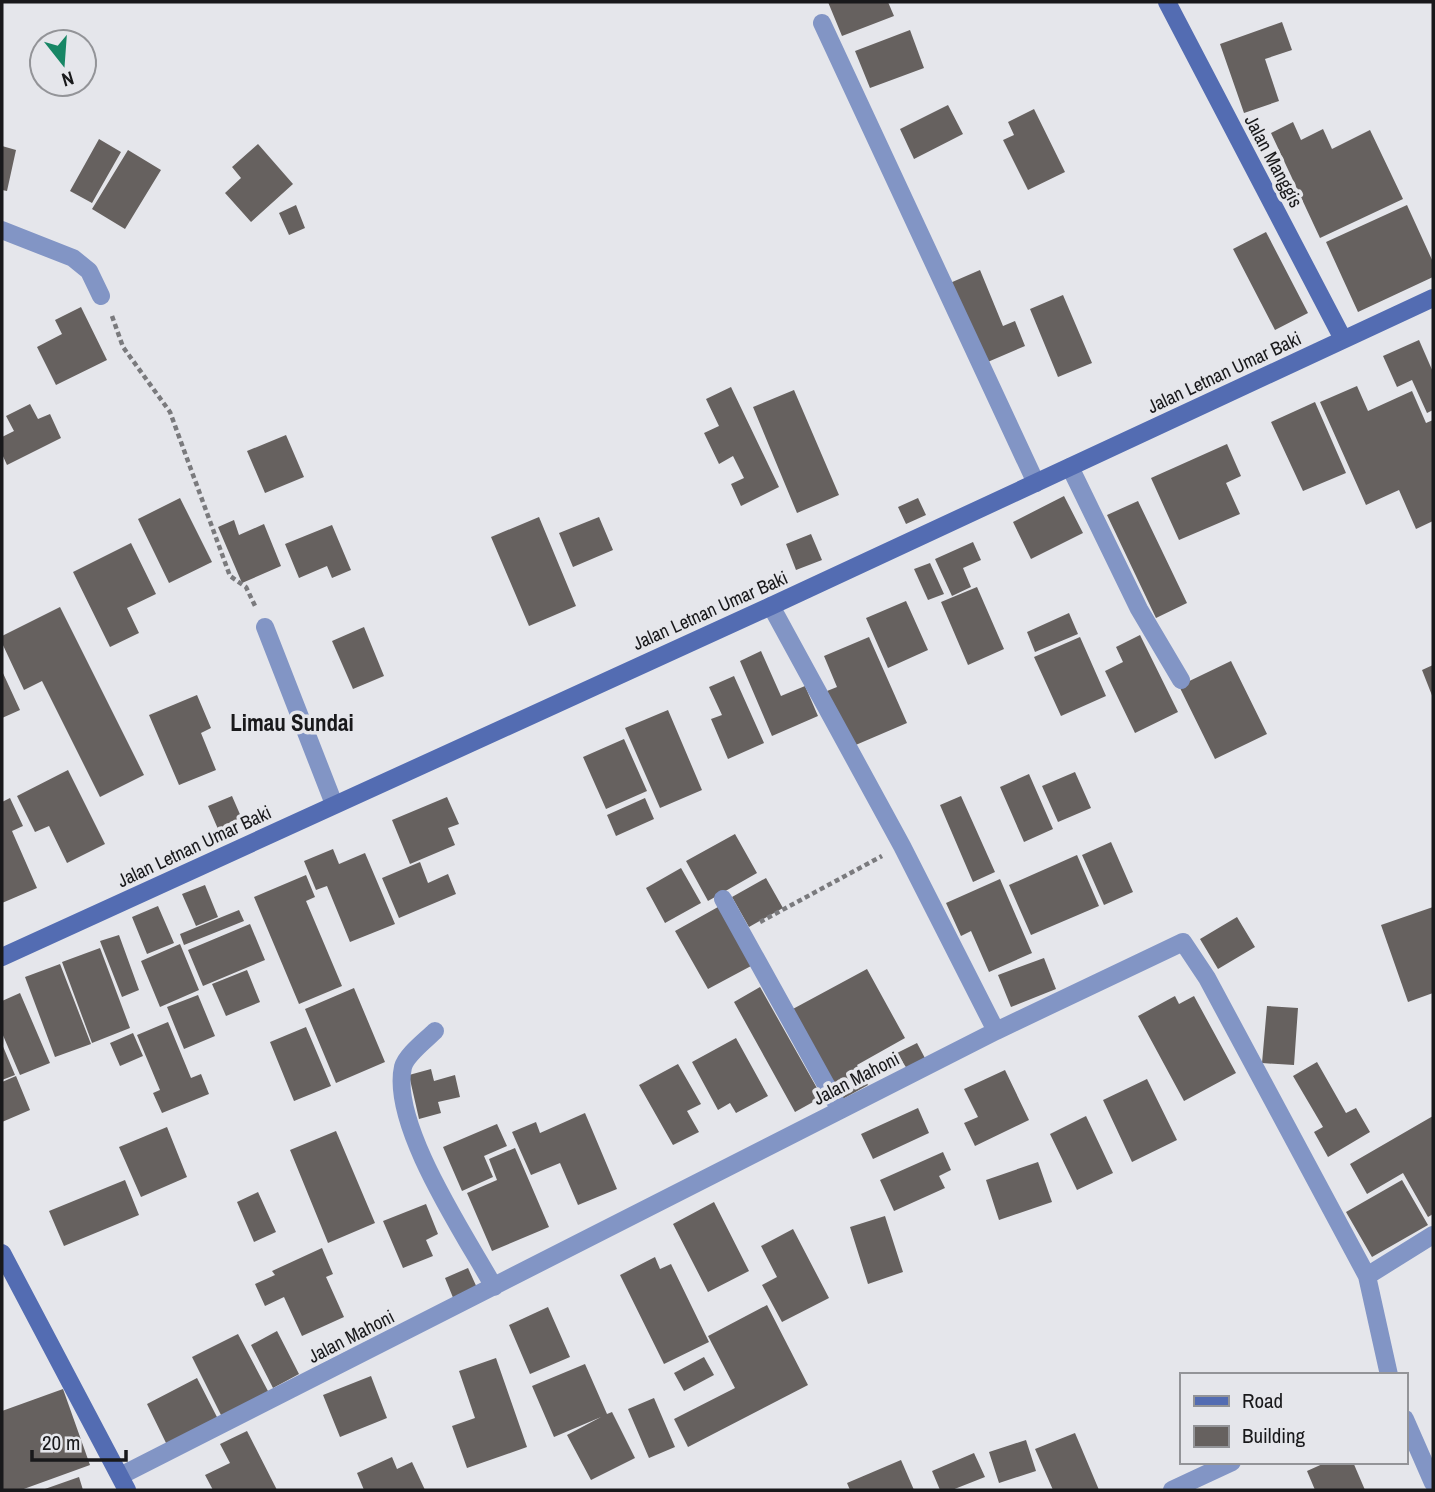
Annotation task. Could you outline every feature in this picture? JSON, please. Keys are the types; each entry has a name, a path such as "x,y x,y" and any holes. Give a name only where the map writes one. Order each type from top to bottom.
{"street":[{"name":"Jalan Manggis","path":"1167,2 1343,339"},
{"path":"822,23 1036,482"},
{"path":"2,230 74,258 89,271 101,296"},
{"name":"Jalan Letnan Umar Baki","path":"2,957 771,606 1433,298"},
{"path":"1070,467 1139,609 1181,680"},
{"path":"771,606 902,845 996,1031"},
{"path":"265,628 334,804"},
{"path":"723,899 840,1110"},
{"name":"Jalan Mahoni","path":"123,1483 494,1287 840,1110 996,1031 1183,942 1207,978 1367,1276 1389,1373"},
{"path":"435,1031 403,1063 400,1091 403,1107 437,1184 494,1287"},
{"path":"1367,1276 1433,1235"},
{"path":"2,1254 123,1483"},
{"path":"1407,1424 1433,1483"},
{"path":"1172,1490 1227,1464"}],"path":[{"path":"101,296 123,347 170,412 230,576 246,587 265,628"},
{"path":"741,932 902,845"}],"building":[{"path":"828,2 888,2 894,16 842,36"},
{"path":"1282,22 1292,50 1265,59 1279,101 1244,113 1220,44"},
{"path":"910,30 924,68 870,88 855,51"},
{"path":"948,105 963,134 914,159 900,129"},
{"path":"1034,109 1065,172 1028,190 1003,140 1014,135 1008,122"},
{"path":"1293,122 1301,140 1323,129 1332,149 1370,130 1403,199 1320,238 1271,133"},
{"path":"99,139 121,152 92,203 70,191"},
{"path":"258,144 293,184 251,222 225,193 241,178 232,167"},
{"path":"2,146 16,150 7,191 2,190"},
{"path":"128,150 161,170 125,229 92,209"},
{"path":"296,205 305,228 289,235 279,213"},
{"path":"1407,205 1433,262 1433,277 1358,312 1326,242"},
{"path":"1266,232 1308,313 1275,330 1233,249"},
{"path":"980,270 1003,326 1015,321 1025,346 983,364 950,283"},
{"path":"1063,295 1092,363 1058,377 1030,309"},
{"path":"81,307 107,360 56,385 37,347 62,334 55,320"},
{"path":"1419,340 1433,372 1433,410 1427,413 1412,380 1397,387 1383,356"},
{"path":"1357,386 1368,411 1412,391 1426,423 1433,420 1433,521 1416,529 1399,490 1366,505 1320,402"},
{"path":"731,387 779,487 741,506 731,484 744,478 733,456 719,464 704,433 719,426 706,399"},
{"path":"794,390 839,495 797,513 753,407"},
{"path":"1315,402 1346,473 1303,491 1271,422"},
{"path":"30,404 38,419 50,414 61,438 7,465 2,454 2,437 14,431 6,416"},
{"path":"286,435 304,477 265,493 247,451"},
{"path":"1227,444 1241,476 1226,483 1240,514 1179,540 1151,478"},
{"path":"1064,496 1083,533 1031,559 1013,522"},
{"path":"180,498 212,562 169,583 138,519"},
{"path":"918,498 926,515 906,524 898,507"},
{"path":"1138,501 1187,603 1156,618 1107,515"},
{"path":"539,517 576,606 529,626 491,537"},
{"path":"599,517 613,550 573,567 559,533"},
{"path":"234,520 239,535 264,524 281,566 242,583 218,527"},
{"path":"332,525 351,570 332,578 327,566 299,578 285,544"},
{"path":"811,534 822,560 796,570 786,544"},
{"path":"973,542 981,560 963,568 971,587 952,596 935,559"},
{"path":"131,543 156,594 127,608 139,633 110,647 73,572"},
{"path":"930,563 944,594 928,600 914,569"},
{"path":"977,587 1004,649 968,665 941,602"},
{"path":"906,601 928,650 888,668 866,618"},
{"path":"60,607 144,775 100,797 42,681 24,690 2,643 2,636"},
{"path":"1069,613 1078,634 1035,652 1027,632"},
{"path":"364,627 384,676 353,689 332,641"},
{"path":"1140,635 1178,712 1135,733 1105,671 1123,662 1116,647"},
{"path":"869,637 907,723 851,747 827,691 837,687 824,656"},
{"path":"1080,637 1106,696 1061,716 1034,657"},
{"path":"761,651 781,696 805,686 818,716 772,736 740,661"},
{"path":"1231,661 1267,734 1215,759 1179,686"},
{"path":"1433,665 1433,698 1422,670"},
{"path":"2,671 20,710 2,718"},
{"path":"734,676 764,743 728,759 711,719 722,715 709,687"},
{"path":"197,695 211,728 201,733 216,770 179,785 149,715"},
{"path":"668,710 702,790 660,808 625,728"},
{"path":"624,739 647,791 606,809 583,757"},
{"path":"68,770 105,844 67,863 49,826 35,832 17,796"},
{"path":"1075,772 1091,808 1058,822 1042,786"},
{"path":"1029,774 1053,829 1024,842 1000,787"},
{"path":"232,796 242,819 218,829 208,806"},
{"path":"961,796 995,872 973,882 940,805"},
{"path":"447,797 459,824 448,828 455,845 410,864 392,820"},
{"path":"10,798 23,826 12,831 37,888 2,903 2,802"},
{"path":"645,798 654,819 616,836 607,815"},
{"path":"735,834 757,873 708,901 686,861"},
{"path":"1111,842 1133,892 1104,905 1082,855"},
{"path":"333,849 339,864 365,853 395,924 350,942 327,886 316,890 304,861"},
{"path":"1077,855 1099,906 1031,935 1009,885"},
{"path":"420,862 428,883 448,874 456,894 399,918 382,878"},
{"path":"681,868 701,903 665,923 646,888"},
{"path":"306,875 315,897 306,901 342,986 299,1004 254,897"},
{"path":"766,878 783,908 749,927 732,897"},
{"path":"1000,879 1032,953 989,972 971,931 961,936 946,903"},
{"path":"205,885 218,917 196,926 182,894"},
{"path":"158,906 174,943 147,954 132,917"},
{"path":"718,907 751,966 708,989 675,931"},
{"path":"1433,907 1433,993 1408,1002 1381,925"},
{"path":"239,910 244,921 184,945 180,934"},
{"path":"1237,917 1255,947 1218,969 1200,939"},
{"path":"250,924 265,960 203,986 188,950"},
{"path":"119,935 139,990 122,997 100,941"},
{"path":"180,944 199,990 160,1007 141,961"},
{"path":"100,948 130,1028 92,1043 62,962"},
{"path":"1044,958 1056,989 1011,1007 998,975"},
{"path":"60,964 91,1044 55,1057 25,977"},
{"path":"867,969 905,1038 857,1065 868,1085 841,1100 791,1010"},
{"path":"247,970 260,1002 226,1016 212,984"},
{"path":"760,987 822,1097 795,1112 734,1002"},
{"path":"354,988 385,1062 336,1083 305,1009"},
{"path":"20,993 50,1063 20,1075 2,1033 2,1001"},
{"path":"198,995 215,1036 184,1049 167,1007"},
{"path":"1175,996 1179,1004 1194,996 1236,1073 1184,1101 1138,1016"},
{"path":"1267,1006 1298,1008 1294,1065 1262,1063"},
{"path":"168,1022 191,1078 201,1074 209,1094 162,1113 153,1093 160,1090 137,1035"},
{"path":"306,1027 331,1086 294,1101 270,1042"},
{"path":"133,1033 143,1056 120,1066 110,1043"},
{"path":"736,1038 768,1096 736,1113 730,1103 718,1110 692,1062"},
{"path":"917,1043 927,1062 909,1072 897,1053"},
{"path":"2,1044 15,1075 2,1080"},
{"path":"1317,1062 1346,1113 1356,1108 1370,1132 1328,1157 1314,1132 1323,1127 1293,1076"},
{"path":"678,1064 701,1104 687,1111 699,1132 673,1145 639,1085"},
{"path":"431,1069 434,1081 455,1075 460,1097 438,1102 441,1113 419,1119 409,1075"},
{"path":"1005,1070 1029,1120 975,1146 964,1123 978,1117 964,1089"},
{"path":"16,1076 30,1110 2,1122 2,1082"},
{"path":"1147,1079 1177,1140 1132,1162 1103,1100"},
{"path":"918,1108 929,1133 873,1159 861,1134"},
{"path":"585,1113 617,1189 578,1205 560,1163 531,1175 512,1132 536,1122 540,1133"},
{"path":"1086,1116 1113,1173 1077,1190 1050,1134"},
{"path":"1433,1116 1433,1214 1428,1217 1403,1173 1367,1194 1350,1164"},
{"path":"497,1124 507,1146 484,1156 493,1177 462,1191 443,1147"},
{"path":"167,1127 187,1177 141,1197 119,1147"},
{"path":"336,1131 375,1223 328,1243 290,1150"},
{"path":"515,1148 549,1227 492,1251 467,1193 497,1180 489,1159"},
{"path":"943,1152 951,1170 939,1176 945,1188 894,1211 880,1180"},
{"path":"1038,1162 1052,1202 999,1220 986,1180"},
{"path":"125,1180 139,1215 64,1246 49,1211"},
{"path":"1402,1180 1428,1225 1372,1257 1346,1212"},
{"path":"258,1192 276,1232 254,1242 237,1202"},
{"path":"714,1202 749,1271 708,1292 673,1224"},
{"path":"426,1204 438,1234 426,1240 433,1256 403,1268 383,1221"},
{"path":"885,1216 903,1272 868,1284 850,1227"},
{"path":"793,1229 829,1298 782,1322 762,1285 777,1277 761,1246"},
{"path":"322,1248 333,1274 326,1277 344,1317 302,1336 284,1297 265,1306 255,1284 275,1275 272,1271"},
{"path":"655,1257 660,1269 671,1264 709,1342 664,1364 620,1275"},
{"path":"468,1268 478,1290 454,1300 445,1278"},
{"path":"767,1305 808,1385 688,1447 674,1419 735,1388 708,1336"},
{"path":"548,1307 570,1357 530,1374 509,1325"},
{"path":"277,1331 299,1374 273,1388 251,1345"},
{"path":"238,1334 269,1393 222,1417 192,1357"},
{"path":"704,1357 714,1375 684,1391 674,1373"},
{"path":"496,1358 527,1447 467,1468 452,1426 475,1418 459,1371"},
{"path":"585,1364 607,1414 612,1412 635,1458 591,1480 567,1435 601,1417 554,1437 532,1386"},
{"path":"371,1376 387,1418 340,1437 323,1395"},
{"path":"197,1378 218,1419 167,1445 147,1404"},
{"path":"63,1389 90,1465 21,1490 2,1490 2,1411"},
{"path":"654,1398 675,1447 649,1458 628,1409"},
{"path":"247,1431 277,1490 213,1490 205,1475 230,1463 220,1444"},
{"path":"1075,1433 1099,1490 1053,1490 1035,1449"},
{"path":"1026,1440 1036,1471 999,1483 989,1452"},
{"path":"974,1453 985,1477 952,1490 940,1490 932,1471"},
{"path":"392,1457 397,1469 412,1462 425,1490 364,1490 357,1473"},
{"path":"901,1460 914,1490 850,1490 847,1483"},
{"path":"1323,1464 1354,1464 1365,1490 1315,1490 1307,1471"},
{"path":"79,1477 83,1490 42,1490"}],"district":[{"name":"Limau Sundai","path":"292,722"}]}
